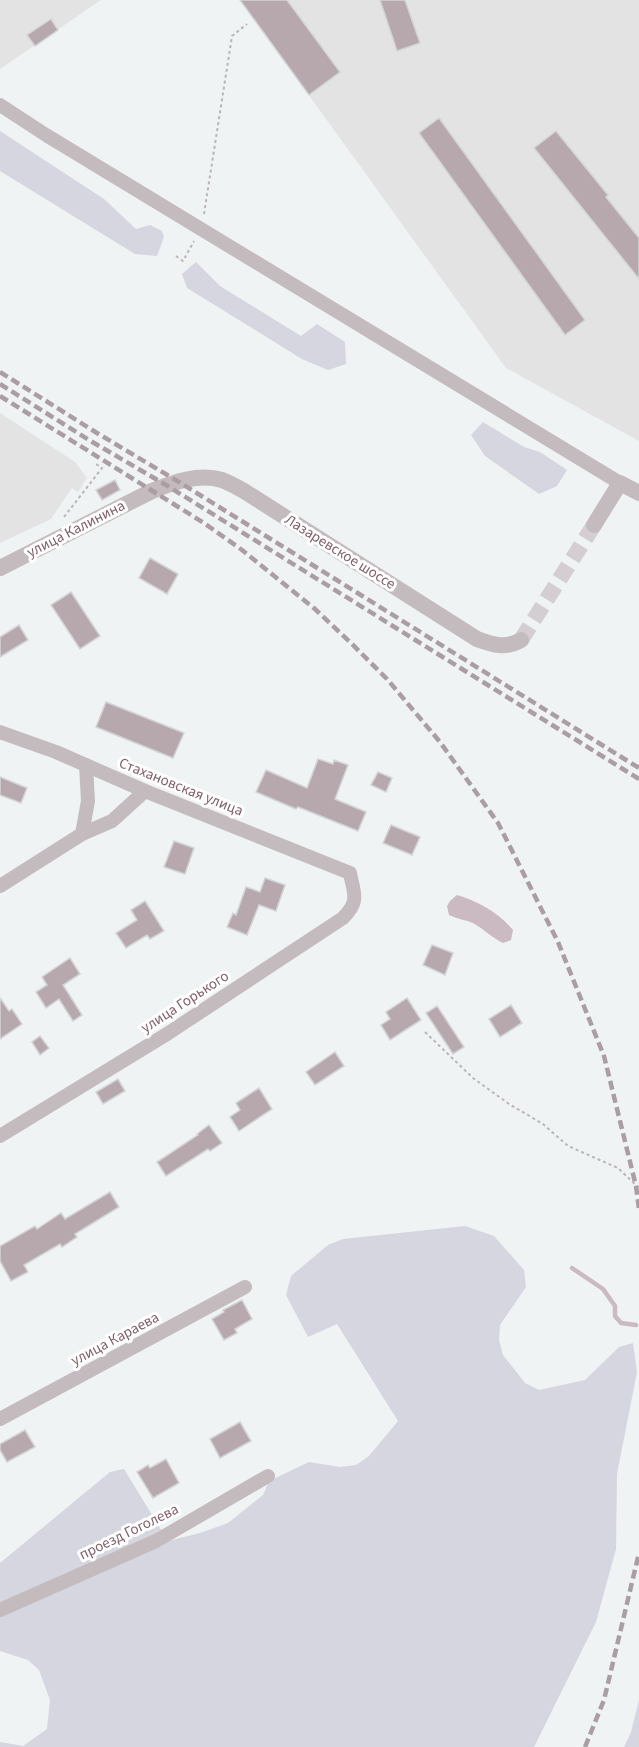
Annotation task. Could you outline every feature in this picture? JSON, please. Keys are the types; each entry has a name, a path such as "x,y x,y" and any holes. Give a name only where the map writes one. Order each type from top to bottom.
{"street":[{"path":"0,105 639,494"},
{"name":"Лазаревское шоссе","path":"152,491 179,482 205,477 223,481 244,491 477,639 490,644 511,646 521,640"},
{"path":"594,525 620,483"},
{"name":"улица Калинина","path":"0,568 152,491"},
{"name":"Стахановская улица","path":"0,732 350,873"},
{"path":"82,834 88,801 86,765"},
{"path":"0,886 82,834 112,820 146,791"},
{"name":"улица Горького","path":"0,1136 167,1034 343,918 353,908 355,899 350,873"},
{"name":"улица Караева","path":"0,1419 245,1287"},
{"name":"проезд Гоголева","path":"0,1610 156,1541 268,1476"}],"path":[{"path":"176,256 183,261 202,228 232,36 248,24"},
{"path":"58,521 66,516 102,468 96,464"},
{"path":"425,1032 473,1078 509,1104 543,1124 568,1146 618,1168 639,1188"}],"shaded area":[{"path":"0,0 101,0 0,69"},
{"path":"240,0 639,0 639,441 506,368"},
{"path":"0,131 104,199 136,229 150,225 162,231 164,237 157,256 135,254 0,171"},
{"path":"196,262 220,286 301,336 317,324 345,342 346,364 328,370 302,359 187,288 182,274"},
{"path":"0,413 75,462 87,478 78,492 72,488 51,519 0,543"},
{"path":"483,422 524,447 540,452 567,470 557,486 539,494 485,456 471,435"},
{"path":"457,895 480,904 501,918 513,930 511,940 503,943 473,923 449,915 447,906"},
{"path":"465,1226 494,1236 524,1270 526,1287 500,1325 499,1340 503,1355 525,1383 539,1390 585,1380 619,1347 633,1343 637,1372 617,1474 616,1549 596,1622 534,1747 0,1747 0,1742 23,1746 47,1729 50,1700 39,1670 28,1660 0,1651 0,1563 110,1472 124,1469 168,1541 228,1523 263,1495 269,1481 309,1462 340,1467 356,1465 369,1456 398,1421 337,1324 308,1337 286,1295 291,1276 328,1245 343,1239"},
{"path":"639,1700 639,1747 624,1747 631,1732"}],"building":[{"path":"240,0 287,0 340,72 309,95"},
{"path":"380,0 405,0 420,43 397,51"},
{"path":"51,19 58,30 35,46 27,35"},
{"path":"439,118 585,320 565,335 419,133"},
{"path":"556,131 608,195 606,197 639,238 639,279 534,148"},
{"path":"115,480 120,490 102,500 96,490"},
{"path":"150,558 178,574 167,594 139,578"},
{"path":"71,592 100,636 80,649 51,605"},
{"path":"19,625 28,640 0,657 0,637"},
{"path":"106,702 184,733 173,758 96,727"},
{"path":"318,759 333,764 334,760 348,765 335,799 366,812 358,831 256,792 266,770 307,788"},
{"path":"378,772 392,778 386,792 371,785"},
{"path":"0,777 27,788 21,803 0,795"},
{"path":"391,825 420,837 412,855 383,843"},
{"path":"174,841 194,848 185,874 164,867"},
{"path":"265,878 285,885 276,911 259,905 247,935 227,927 233,913 236,915 246,887 260,892"},
{"path":"145,901 164,931 150,939 147,935 126,948 116,933 137,920 131,910"},
{"path":"432,945 453,953 445,975 423,965"},
{"path":"70,958 80,974 63,985 82,1015 73,1021 59,999 46,1008 36,992 47,985 42,977"},
{"path":"0,998 9,1011 12,1009 22,1024 0,1039"},
{"path":"407,998 421,1020 390,1040 381,1025 390,1019 386,1012"},
{"path":"511,1005 522,1023 500,1037 489,1019"},
{"path":"437,1006 464,1047 453,1054 426,1013"},
{"path":"40,1036 49,1048 40,1055 32,1042"},
{"path":"335,1052 344,1066 315,1085 306,1072"},
{"path":"118,1079 125,1091 103,1104 96,1092"},
{"path":"259,1088 272,1109 239,1131 230,1117 240,1110 236,1103"},
{"path":"209,1125 222,1143 210,1151 208,1149 166,1176 157,1162"},
{"path":"110,1192 119,1207 75,1234 77,1237 62,1247 60,1244 24,1265 28,1272 11,1281 0,1261 0,1246 35,1226 37,1229 61,1213 65,1219"},
{"path":"242,1300 252,1319 235,1329 237,1333 224,1340 212,1319"},
{"path":"240,1422 251,1441 220,1458 210,1439"},
{"path":"25,1430 35,1447 7,1462 0,1450 0,1444"},
{"path":"166,1459 179,1483 153,1498 137,1472 148,1465 150,1468"}],"waterway":[{"path":"572,1268 603,1289 615,1306 615,1316 621,1323 636,1325"}],"tunnel":[{"path":"521,640 594,525"}],"railway":[{"path":"0,372 639,768"},
{"path":"0,384 639,779"},
{"path":"0,396 204,523 242,550 315,609 352,644 387,679 440,742 498,823 558,942 604,1056 636,1186 639,1209"},
{"path":"585,1747 604,1700 639,1553"}]}
